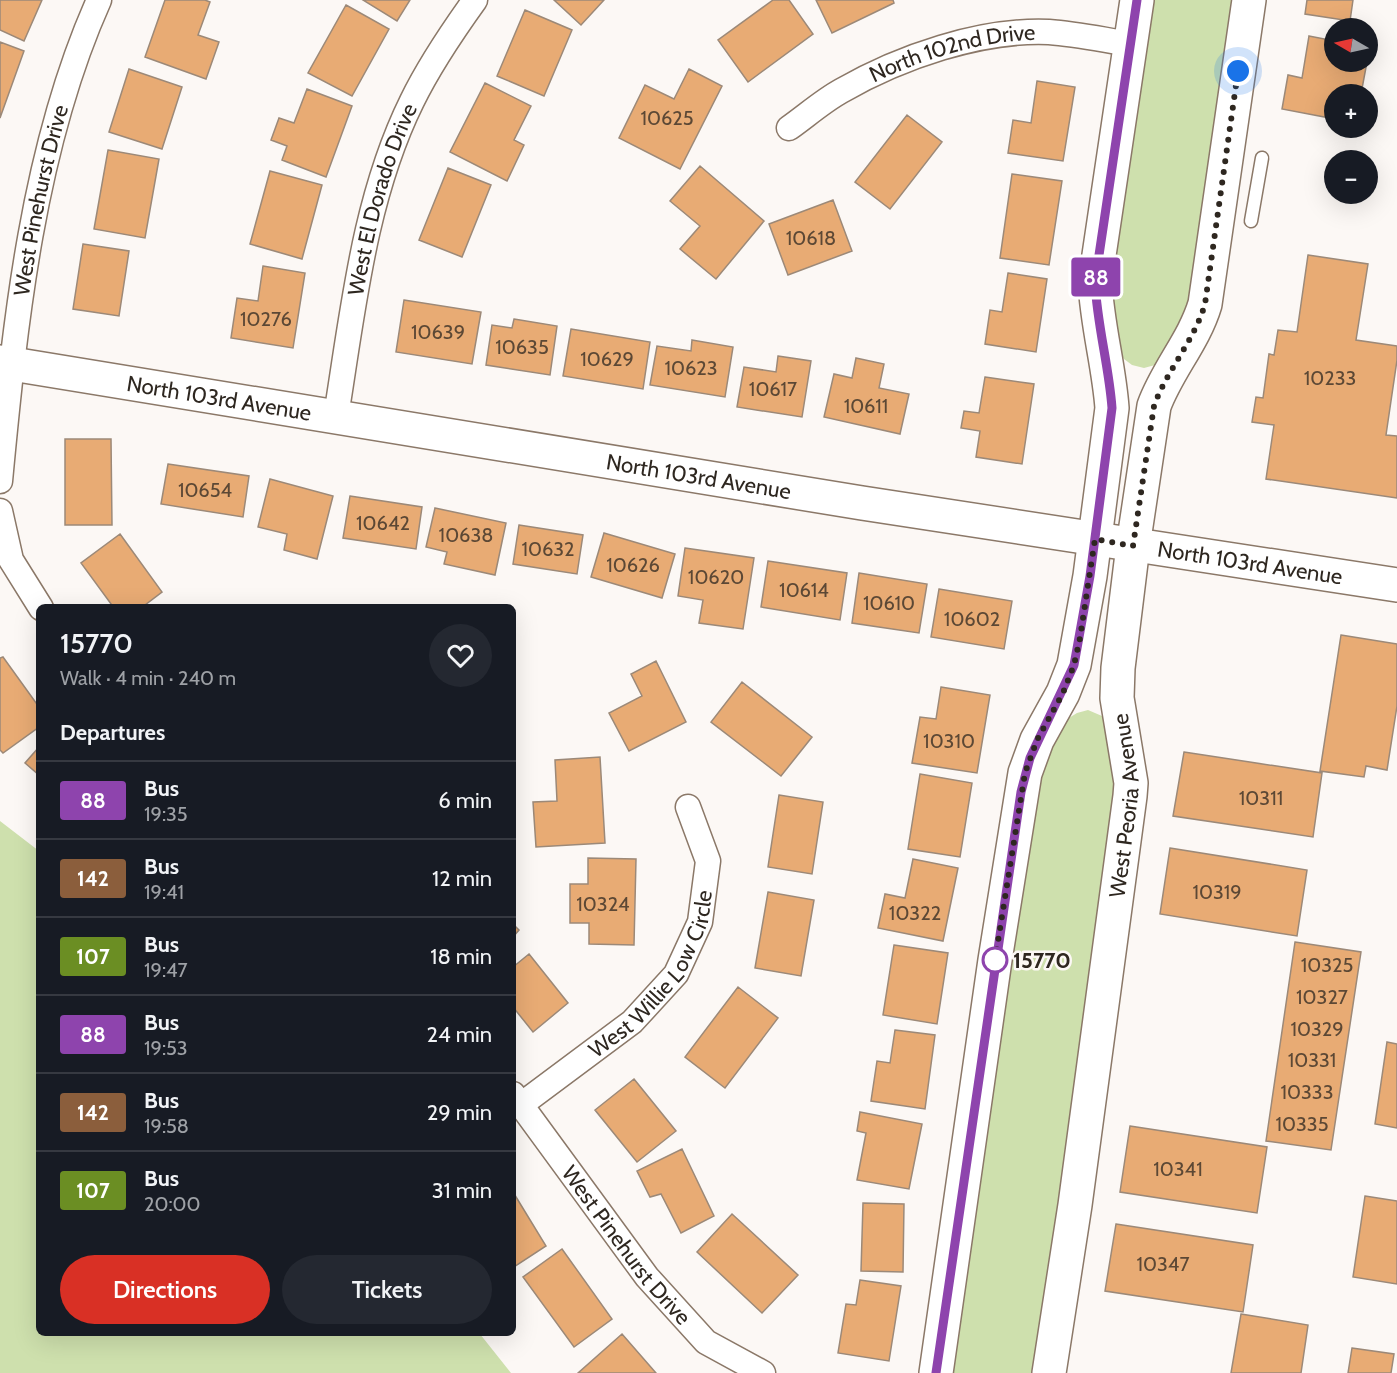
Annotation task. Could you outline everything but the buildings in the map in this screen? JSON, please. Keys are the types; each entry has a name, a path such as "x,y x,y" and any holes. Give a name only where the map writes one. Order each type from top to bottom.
{"street":[{"name":"West Pinehurst Drive","path":"0,481 6,363 17,318 42,180 60,108 99,0"},
{"name":"West El Dorado Drive","path":"336,416 365,245 391,153 412,101 456,26 475,0"},
{"path":"936,1373 993,972 1025,773 1037,740 1063,693 1074,665 1095,539 1112,408 1110,383 1096,304 1095,282 1137,0"},
{"name":"West Peoria Avenue","path":"1049,1373 1075,1205 1130,796 1131,783 1118,698 1118,668 1133,546 1154,406 1162,386 1199,323 1205,304 1249,0"},
{"name":"North 102nd Drive","path":"789,128 839,92 887,67 974,38 1001,34 1048,32 1131,44"},
{"name":"North 103rd Avenue","path":"6,363 1133,546 1397,585"},
{"path":"0,511 11,561 38,604"},
{"name":"West Willie Low Circle","path":"518,1099 632,1022 676,974 700,922 708,861 688,807"},
{"name":"West Pinehurst Drive","path":"518,1099 647,1277 706,1342 763,1373"}],"lane":[{"path":"1251,221 1262,158"}],"green space":[{"path":"1151,0 1235,0 1189,308 1162,358 1155,365 1144,368 1132,365 1124,359 1118,349 1108,298"},
{"path":"1088,710 1102,716 1109,728 1119,769 1034,1373 948,1373 1037,777 1064,721 1077,713"},
{"path":"0,821 36,849 36,1336 482,1336 511,1373 0,1373"}],"bus line":[{"name":"88","path":"936,1373 1021,792 1037,740 1063,693 1074,665 1090,576 1112,408 1110,383 1096,304 1095,282 1137,0"}],"place":[{"name":"15770","path":"995,960"}],"route":[{"path":"995,960 1025,773 1037,740 1063,693 1074,665 1095,539 1133,546 1154,406 1162,386 1199,323 1205,304 1238,71"}]}
